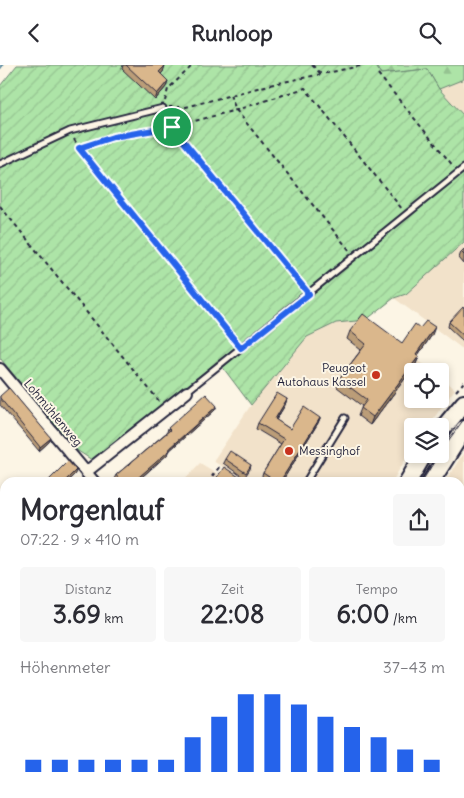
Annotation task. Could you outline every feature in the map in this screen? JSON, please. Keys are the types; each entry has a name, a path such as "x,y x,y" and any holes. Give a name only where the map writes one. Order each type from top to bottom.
{"main road":[{"path":"449,421 464,403"},
{"path":"434,477 464,429"},
{"path":"411,477 419,463"}],"street":[{"name":"Lohmühlenweg","path":"0,369 87,477"},
{"name":"Lohmühlenweg","path":"89,477 165,409 187,392"}],"lane":[{"path":"0,164 70,131 164,107"},
{"path":"187,392 464,168"},
{"path":"309,477 345,418"}],"path":[{"path":"193,65 168,89 164,107 186,107 230,95 365,65"},
{"path":"312,65 321,74"},
{"path":"378,74 459,173"},
{"path":"79,148 113,137 172,127 236,110 305,88 407,215"},
{"path":"230,95 236,110 354,257"},
{"path":"172,127 309,294"},
{"path":"70,131 79,148 241,348"},
{"path":"0,206 165,409"},
{"path":"212,477 220,466"}],"shaded area":[{"path":"464,79 464,116 439,89"},
{"path":"464,242 464,350 394,298 406,294"},
{"path":"366,320 422,363 404,363 404,408 441,408 434,418 404,418 404,462 395,477 239,477 213,461 251,405 307,337 336,323"},
{"path":"449,384 455,389 449,397"},
{"path":"464,452 464,477 448,477"},
{"path":"200,463 223,477 187,477"}],"green space":[{"path":"17,65 375,65 381,74 427,69 439,89 464,116 464,242 406,294 394,298 366,320 336,323 307,337 251,405 218,361 92,460 75,449 0,358 0,86"},
{"path":"375,65 464,65 464,79 439,89 427,69 381,74"}],"building":[{"path":"126,65 164,65 159,72 168,81 157,94"},
{"path":"464,308 464,336 449,322"},
{"name":"Peugeot Autohaus Kassel","path":"363,314 402,343 415,324 420,328 426,321 435,327 416,354 419,356 414,363 404,363 404,376 373,417 361,408 367,400 339,379 366,344 350,331"},
{"path":"9,388 51,438 40,447 0,398"},
{"path":"277,393 287,399 275,419 290,429 304,407 320,418 283,477 269,477 263,473 284,439 258,423"},
{"path":"206,394 217,406 139,477 118,477 116,475 170,430 168,428"},
{"path":"230,451 251,465 246,473 225,459"},
{"path":"68,461 76,470 69,477 52,477"},
{"path":"224,467 239,477 217,477"}],"tram line":[{"path":"449,440 464,419"},
{"path":"425,477 433,463"}],"place":[{"name":"Peugeot Autohaus Kassel","path":"376,375"},
{"name":"Messinghof","path":"289,451"}],"route":[{"path":"172,127 309,294 241,348 79,148 113,137 172,127"}]}
